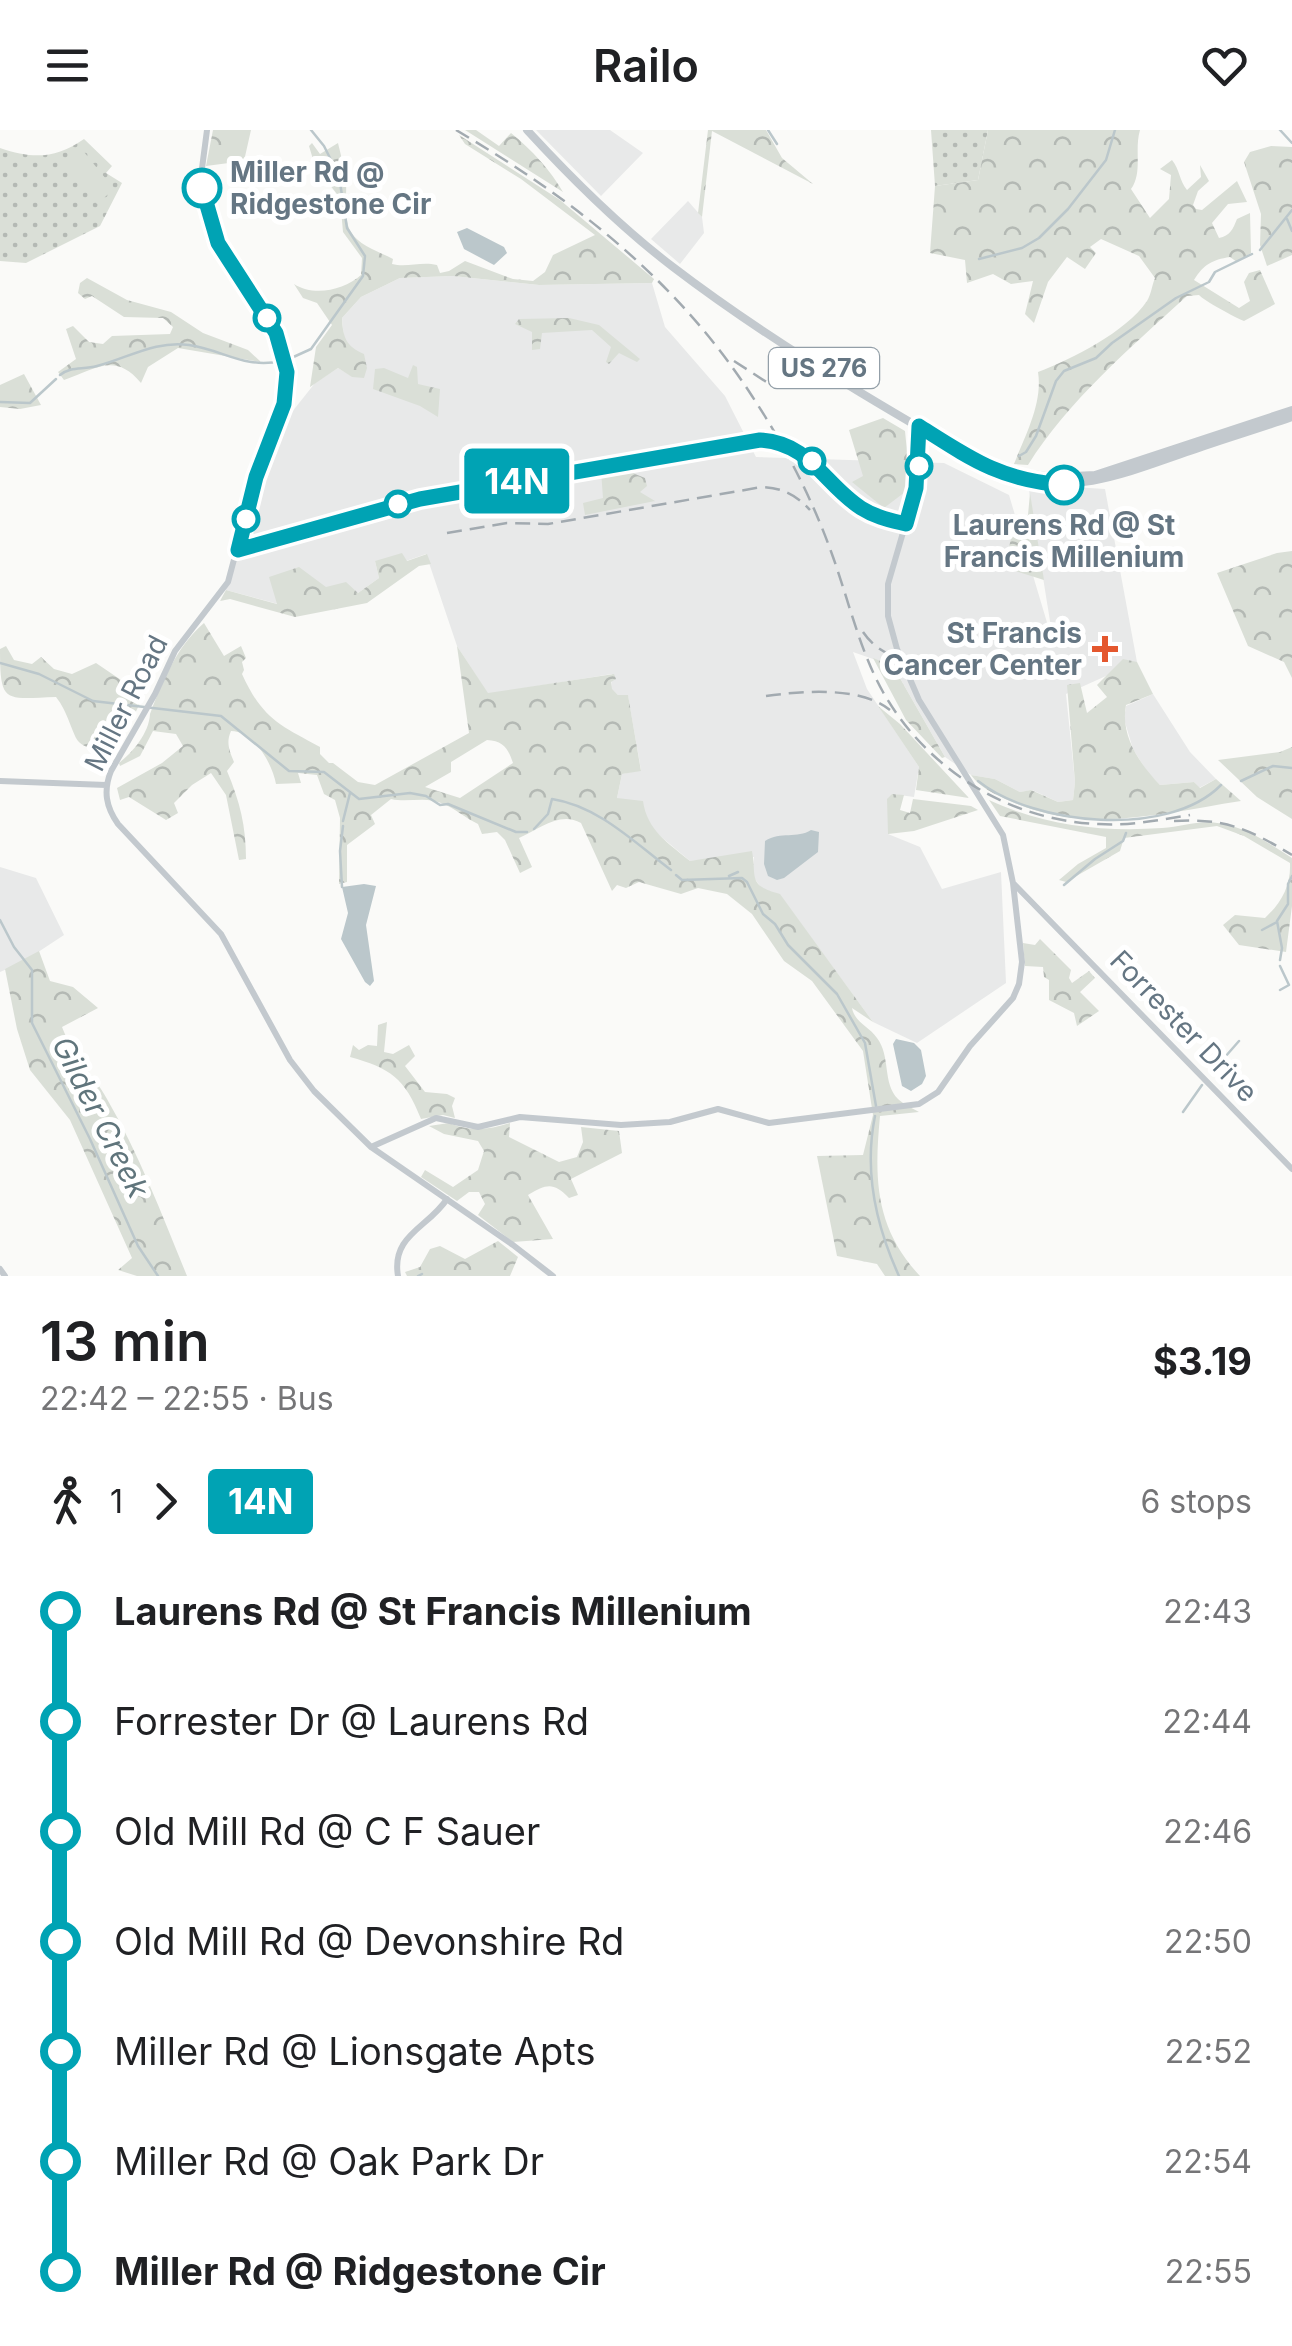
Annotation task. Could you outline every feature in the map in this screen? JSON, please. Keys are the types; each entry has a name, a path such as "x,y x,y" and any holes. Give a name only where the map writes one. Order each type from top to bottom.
{"main road":[{"name":"US 276","path":"526,130 600,205 673,267 751,322 971,461 1001,473 1064,485 1112,478 1292,413"}],"street":[{"name":"Miller Road","path":"207,130 201,176 207,214 223,252 276,333 286,360 288,382 284,404 254,484 230,577 175,651 106,785 107,802 118,824 224,938 296,1070 371,1147 553,1276"},
{"name":"Forrester Drive","path":"919,426 915,497 886,590 897,649 919,700 1002,832 1013,883 1292,1170"},
{"path":"919,452 926,442 940,439"},
{"path":"0,780 106,785"},
{"path":"371,1147 436,1118 478,1127 520,1117 655,1124 718,1110 769,1123 924,1102 938,1092 1017,990 1022,954 1013,883"},
{"path":"398,1276 398,1252 404,1239 434,1216 447,1199"},
{"path":"0,1269 5,1276"}],"shaded area":[{"path":"536,130 610,130 643,153 601,196"},
{"path":"688,201 702,217 704,233 680,264 651,239"},
{"path":"467,228 504,247 507,253 494,265 464,249 457,232"},
{"path":"453,276 539,285 652,283 665,327 725,396 756,457 944,463 1009,495 1054,646 1028,484 1105,489 1137,662 1066,694 1075,782 1073,800 1058,802 1032,790 1020,792 995,779 971,775 945,757 893,666 853,652 867,689 919,767 914,797 892,794 888,834 920,847 942,889 1001,872 1006,983 917,1043 873,1022 780,895 762,889 752,875 754,857 690,861 653,830 646,817 617,798 622,774 641,770 628,696 611,689 612,674 488,694 457,646 426,554 406,561 375,561 379,578 358,593 278,604 226,590 261,451 315,383 338,368 353,377 352,349 344,339 342,318 361,297 400,278"},
{"path":"1153,694 1190,752 1216,779 1199,788 1194,782 1160,785 1148,773 1133,749 1124,719 1126,706"},
{"path":"811,830 819,832 818,852 784,878 768,876 765,841"},
{"path":"0,867 36,878 64,935 0,972"},
{"path":"376,886 366,925 374,981 370,986 341,939 348,913 342,887"},
{"path":"896,1039 914,1043 921,1050 926,1076 911,1091 902,1086 893,1044"}],"green space":[{"path":"213,130 251,130 244,161 206,166"},
{"path":"465,130 476,130 499,146 511,133 540,161 563,192"},
{"path":"708,130 766,130 782,158 813,184 712,131 702,217 698,213"},
{"path":"931,130 988,130 978,180 935,186"},
{"path":"988,130 1140,130 1137,175 1131,189 1150,218 1169,199 1171,175 1160,169 1172,160 1187,190 1201,177 1200,165 1209,181 1198,191 1193,205 1196,209 1202,210 1237,181 1247,202 1228,204 1212,223 1219,238 1223,237 1231,232 1237,219 1250,213 1251,253 1237,262 1230,257 1213,261 1194,280 1239,308 1250,301 1244,282 1249,273 1260,270 1275,304 1244,321 1199,295 1187,296 1081,397 1028,465 1014,464 1036,407 1038,372 1082,352 1126,323 1147,301 1155,278 1139,256 1101,239 1090,247 1096,253 1085,269 1067,257 1048,282 1034,323 1025,314 1033,281 1011,284 993,274 967,283 965,260 930,253 935,186 978,180"},
{"path":"459,135 560,200 654,279 652,283 539,285 453,276 400,278 361,297 342,318 347,340 364,354 364,378 352,377 338,368 310,387 316,347 332,325 317,303 303,298 294,284 320,291 338,288 361,275 362,258 343,232 340,198 315,166 309,146 312,143 320,154 338,143 346,179 349,227 359,241 393,259 392,264 437,265 440,273 465,261 513,279 533,281 545,272 553,255 595,235 521,179 465,144"},
{"path":"84,139 112,166 106,173 122,183 100,226 26,263 0,261 0,148 44,155"},
{"path":"1271,146 1292,147 1292,255 1267,266 1260,245 1261,214 1244,162 1250,152"},
{"path":"80,147 114,189 97,204 62,162"},
{"path":"87,278 127,300 171,312 203,333 248,350 261,362 178,348 148,367 141,383 114,366 64,380 58,372 76,359 66,329 73,326 89,342 103,344 112,336 170,334 173,327 163,318 124,317 92,296 85,299 78,293 80,283"},
{"path":"569,318 599,325 640,359 637,362 619,353 609,364 606,362 611,347 592,330 542,333 540,349 532,350 532,332 515,324 519,319"},
{"path":"413,365 417,367 418,384 440,389 438,417 373,389 375,369 384,368 408,378"},
{"path":"24,374 41,405 0,407 0,385"},
{"path":"883,418 905,431 909,472 905,492 884,508 852,482 863,476 849,430"},
{"path":"628,467 645,478 647,486 640,492 655,501 585,515 583,503 603,498 601,471"},
{"path":"1030,493 1044,580 965,555 1006,559 1015,523 1028,515"},
{"path":"1292,551 1292,678 1284,662 1248,646 1217,573"},
{"path":"402,553 407,561 427,554 431,564 419,566 367,603 295,617 230,599 220,601 226,590 277,604 269,577 299,567 326,587 346,582 358,593 379,578 375,561"},
{"path":"204,623 224,656 241,646 246,658 242,674 265,711 320,747 320,754 329,763 358,782 375,785 469,733 457,646 488,693 614,674 612,689 618,695 628,695 641,771 622,774 617,798 643,801 654,828 690,861 752,851 758,884 780,894 873,1022 852,1008 881,1045 893,1093 919,1112 880,1116 877,1161 886,1221 905,1258 920,1276 885,1276 877,1264 837,1256 817,1156 863,1155 873,1115 863,1051 812,981 784,961 752,914 727,894 698,888 681,894 639,882 626,888 617,885 612,891 581,823 565,819 519,838 532,867 520,873 505,840 497,832 482,834 478,824 435,801 391,799 371,815 375,824 347,845 347,882 339,884 340,818 335,800 324,794 317,775 298,773 301,783 276,784 261,750 239,732 231,731 229,746 234,762 227,771 241,814 246,859 239,860 226,795 211,773 174,803 178,813 166,820 129,797 120,800 117,788 162,763 183,746 176,734 153,731 140,756 120,766 119,763 143,735 165,677","holes":["487,740 504,746 513,763 460,798 425,787 451,772 451,762"]},
{"path":"6,646 14,660 32,664 41,657 54,669 72,674 96,663 121,680 154,674 114,757 78,741 56,697 8,694 0,667 0,649"},
{"path":"873,658 893,666 945,757 906,720"},
{"path":"1123,659 1137,662 1153,694 1126,705 1125,716 1133,749 1153,777 1160,785 1194,782 1200,788 1216,779 1241,801 1124,818 1067,817 1010,801 983,787 971,775 995,779 1020,792 1031,790 1058,802 1073,800 1067,685 1080,683 1087,713 1107,697 1097,685"},
{"path":"878,706 969,798 916,790 919,767"},
{"path":"1292,747 1292,819 1257,797 1218,760 1280,752"},
{"path":"892,794 904,795 900,810 910,813 913,799 978,810 914,831 888,834 887,799"},
{"path":"989,800 1031,816 1096,828 1215,823 1250,833 1292,858 1292,906 1286,952 1239,945 1223,925 1235,915 1265,918 1280,900 1289,879 1290,863 1244,836 1217,826 1124,838 1120,851 1066,882 1059,880 1106,848 1106,837 1000,816"},
{"path":"1040,939 1071,970 1072,983 1089,971 1095,978 1080,992 1099,1011 1077,1026 1074,1013 1049,1000 1049,980 1044,977 1043,967 1025,966 1023,943 1035,945"},
{"path":"39,951 50,981 73,987 98,1008 62,1027 130,1142 187,1276 137,1276 118,1270 132,1258 70,1120 30,1070 17,1029 5,969"},
{"path":"387,1022 384,1052 393,1054 409,1045 415,1056 405,1066 425,1092 455,1098 455,1118 443,1115 421,1119 409,1094 394,1077 350,1057 353,1045 359,1050 377,1046 378,1025"},
{"path":"449,1123 480,1129 510,1123 509,1137 559,1162 577,1157 583,1142 581,1127 619,1131 622,1153 571,1179 578,1195 569,1198 550,1186 528,1195 553,1239 513,1242 478,1215 485,1204 479,1192 469,1192 457,1201 421,1177 425,1170 453,1187 478,1170 484,1151 478,1141 444,1134 429,1126"},
{"path":"498,1241 518,1257 510,1276 407,1276 405,1272 420,1267 430,1249 440,1246 465,1259"}],"waterway":[{"path":"289,359 311,349 363,276 365,256 347,228 339,176 311,130"},
{"path":"768,130 777,144"},
{"path":"979,259 1022,248 1039,238 1068,209 1106,160 1115,130"},
{"path":"1280,130 1292,143"},
{"path":"1260,250 1292,210"},
{"path":"1287,219 1292,231"},
{"path":"1019,456 1036,436 1056,381 1064,371 1096,358 1176,298 1252,254"},
{"path":"60,375 177,344 256,363 282,361"},
{"path":"0,402 30,403 56,379"},
{"path":"0,663 39,674 93,701 221,716 289,771 324,772 359,799 410,793 426,796 440,805 448,804 516,832 527,832"},
{"path":"1241,781 1273,766 1292,768"},
{"path":"978,781 1032,808 1100,820 1168,813 1198,802 1221,785"},
{"path":"343,821 350,793"},
{"path":"534,829 548,814 552,799 569,803 600,817 671,870"},
{"path":"342,887 343,826"},
{"path":"1064,885 1123,841 1126,833"},
{"path":"729,876 738,872"},
{"path":"676,875 682,880 742,878 747,882 763,914 837,994 865,1043 876,1106"},
{"path":"1280,960 1277,921 1288,904 1292,876"},
{"name":"Gilder Creek","path":"0,920 32,970 32,1023 138,1246 158,1276"},
{"path":"1262,930 1277,922"},
{"path":"1280,966 1289,985 1280,990"},
{"path":"1211,1073 1239,1041"},
{"path":"1183,1112 1202,1085"},
{"path":"875,1116 871,1157 874,1198 899,1276"},
{"path":"418,1276 422,1274"}],"railway":[{"path":"456,130 541,184 620,245 691,315 723,354 797,474 825,536 861,643 883,692 923,745 974,786 1034,813 1066,821 1111,824 1190,815"},
{"path":"734,361 768,383"},
{"path":"447,533 507,523 548,524 762,487 789,493 810,510"},
{"path":"863,632 884,652 897,657 924,662 967,659"},
{"path":"766,696 848,694 878,702 890,710"},
{"path":"1174,821 1208,821 1236,827 1292,855"}],"bus line":[{"name":"14N","path":"202,188 218,243 284,350 288,382 284,404 256,477 238,550 420,499 760,440 797,450 860,508 906,524 916,488 919,426 979,465 1023,480 1064,485"}],"place":[{"name":"Miller Rd @ Ridgestone Cir","path":"202,188"},
{"name":"Laurens Rd @ St Francis Millenium","path":"1064,485"},
{"name":"St Francis Cancer Center","path":"1105,649"}]}
